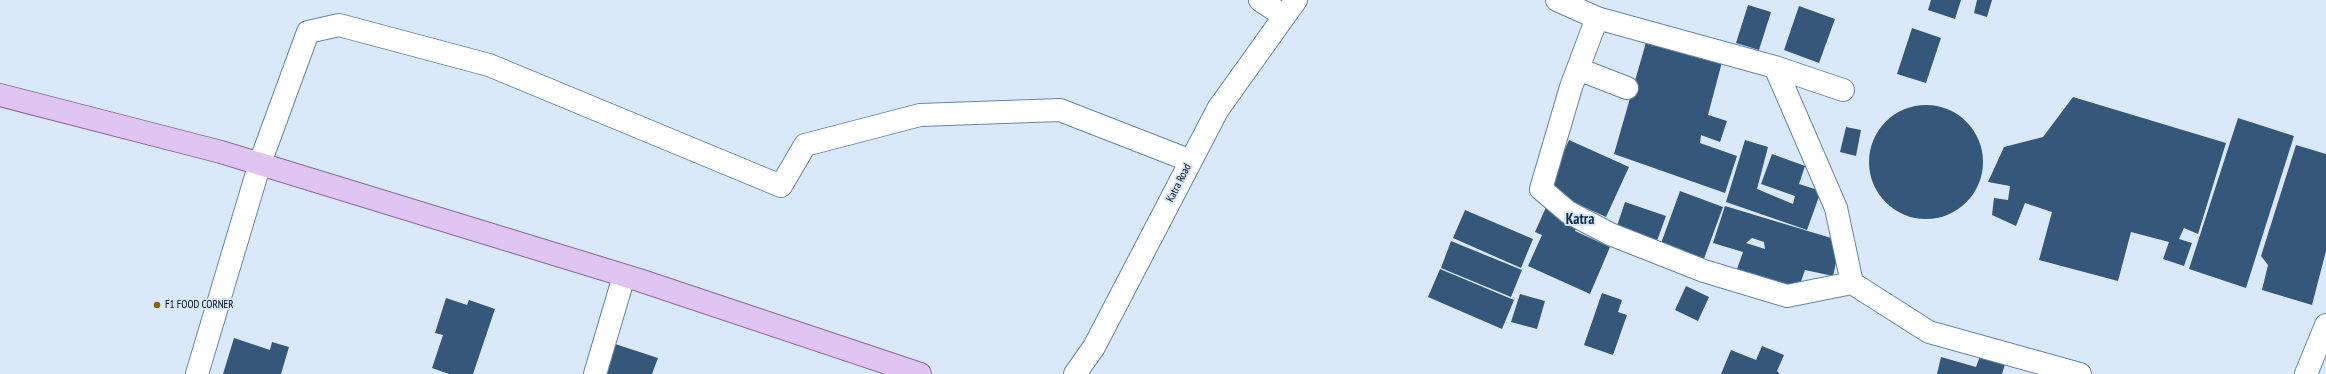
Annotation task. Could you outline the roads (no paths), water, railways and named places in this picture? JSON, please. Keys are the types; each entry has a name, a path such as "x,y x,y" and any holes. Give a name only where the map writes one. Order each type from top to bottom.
{"main road":[{"path":"0,95 260,163 624,276 920,374"}],"street":[{"path":"1260,0 1290,8"},
{"path":"1557,0 1597,18 1775,67 1843,90"},
{"name":"Katra Road","path":"1075,374 1094,347 1218,109 1290,8"},
{"path":"1597,18 1578,69 1541,189 1568,212 1610,234 1704,271 1788,296 1852,283 1929,332 2080,374"},
{"path":"197,374 260,163 308,32 339,25 489,65 781,186 805,145 920,115 1060,110 1191,161"},
{"path":"1775,67 1836,208 1852,283"},
{"path":"1578,69 1627,88"},
{"path":"595,374 624,276"},
{"path":"2306,374 2326,325"}],"place":[{"name":"F1 FOOD CORNER","path":"157,305"}],"district":[{"name":"Katra","path":"1580,220"}]}
